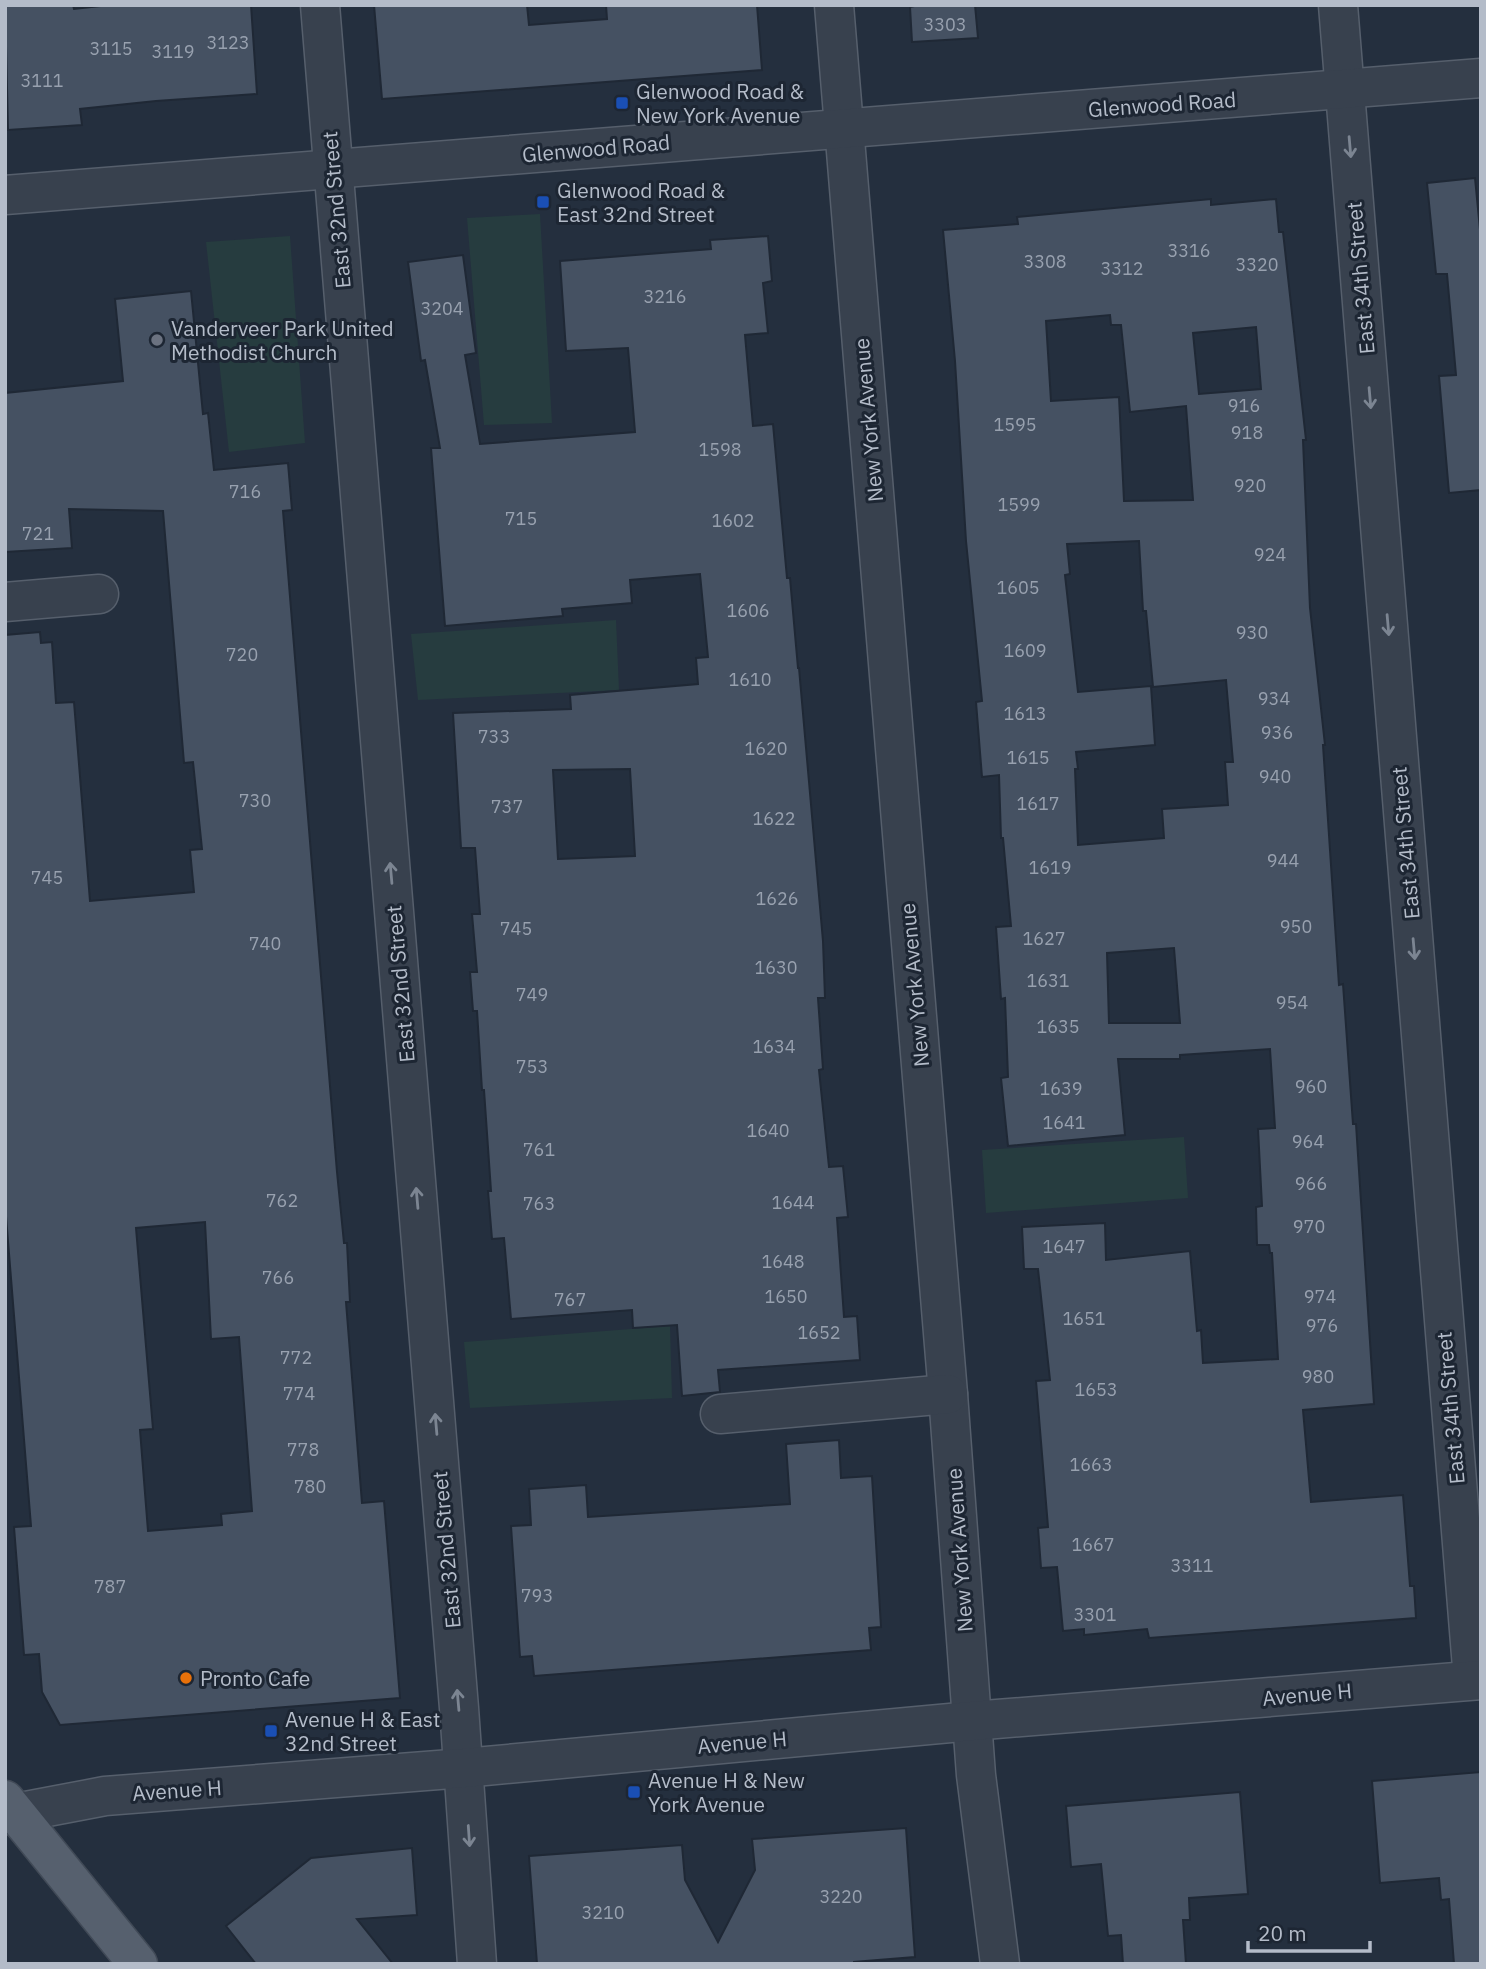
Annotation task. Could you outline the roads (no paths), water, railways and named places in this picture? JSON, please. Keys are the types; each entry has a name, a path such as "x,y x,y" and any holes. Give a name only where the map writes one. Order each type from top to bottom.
{"main road":[{"path":"8,1809 138,1964"}],"street":[{"name":"East 32nd Street","path":"320,5 464,1768 477,1964"},
{"name":"New York Avenue","path":"834,5 948,1394 976,1775 1000,1964"},
{"name":"East 34th Street","path":"1338,5 1477,1680"},
{"name":"Glenwood Road","path":"5,195 1481,78"},
{"path":"5,602 99,594"},
{"path":"720,1414 948,1394"},
{"name":"Avenue H","path":"8,1809 105,1796 464,1768 972,1721 1477,1680"}],"place":[{"name":"Glenwood Road & New York Avenue","path":"622,103"},
{"name":"Glenwood Road & East 32nd Street","path":"543,202"},
{"name":"Vanderveer Park United Methodist Church","path":"157,340"},
{"name":"Pronto Cafe","path":"186,1678"},
{"name":"Avenue H & East 32nd Street","path":"271,1731"},
{"name":"Avenue H & New York Avenue","path":"634,1792"}]}
